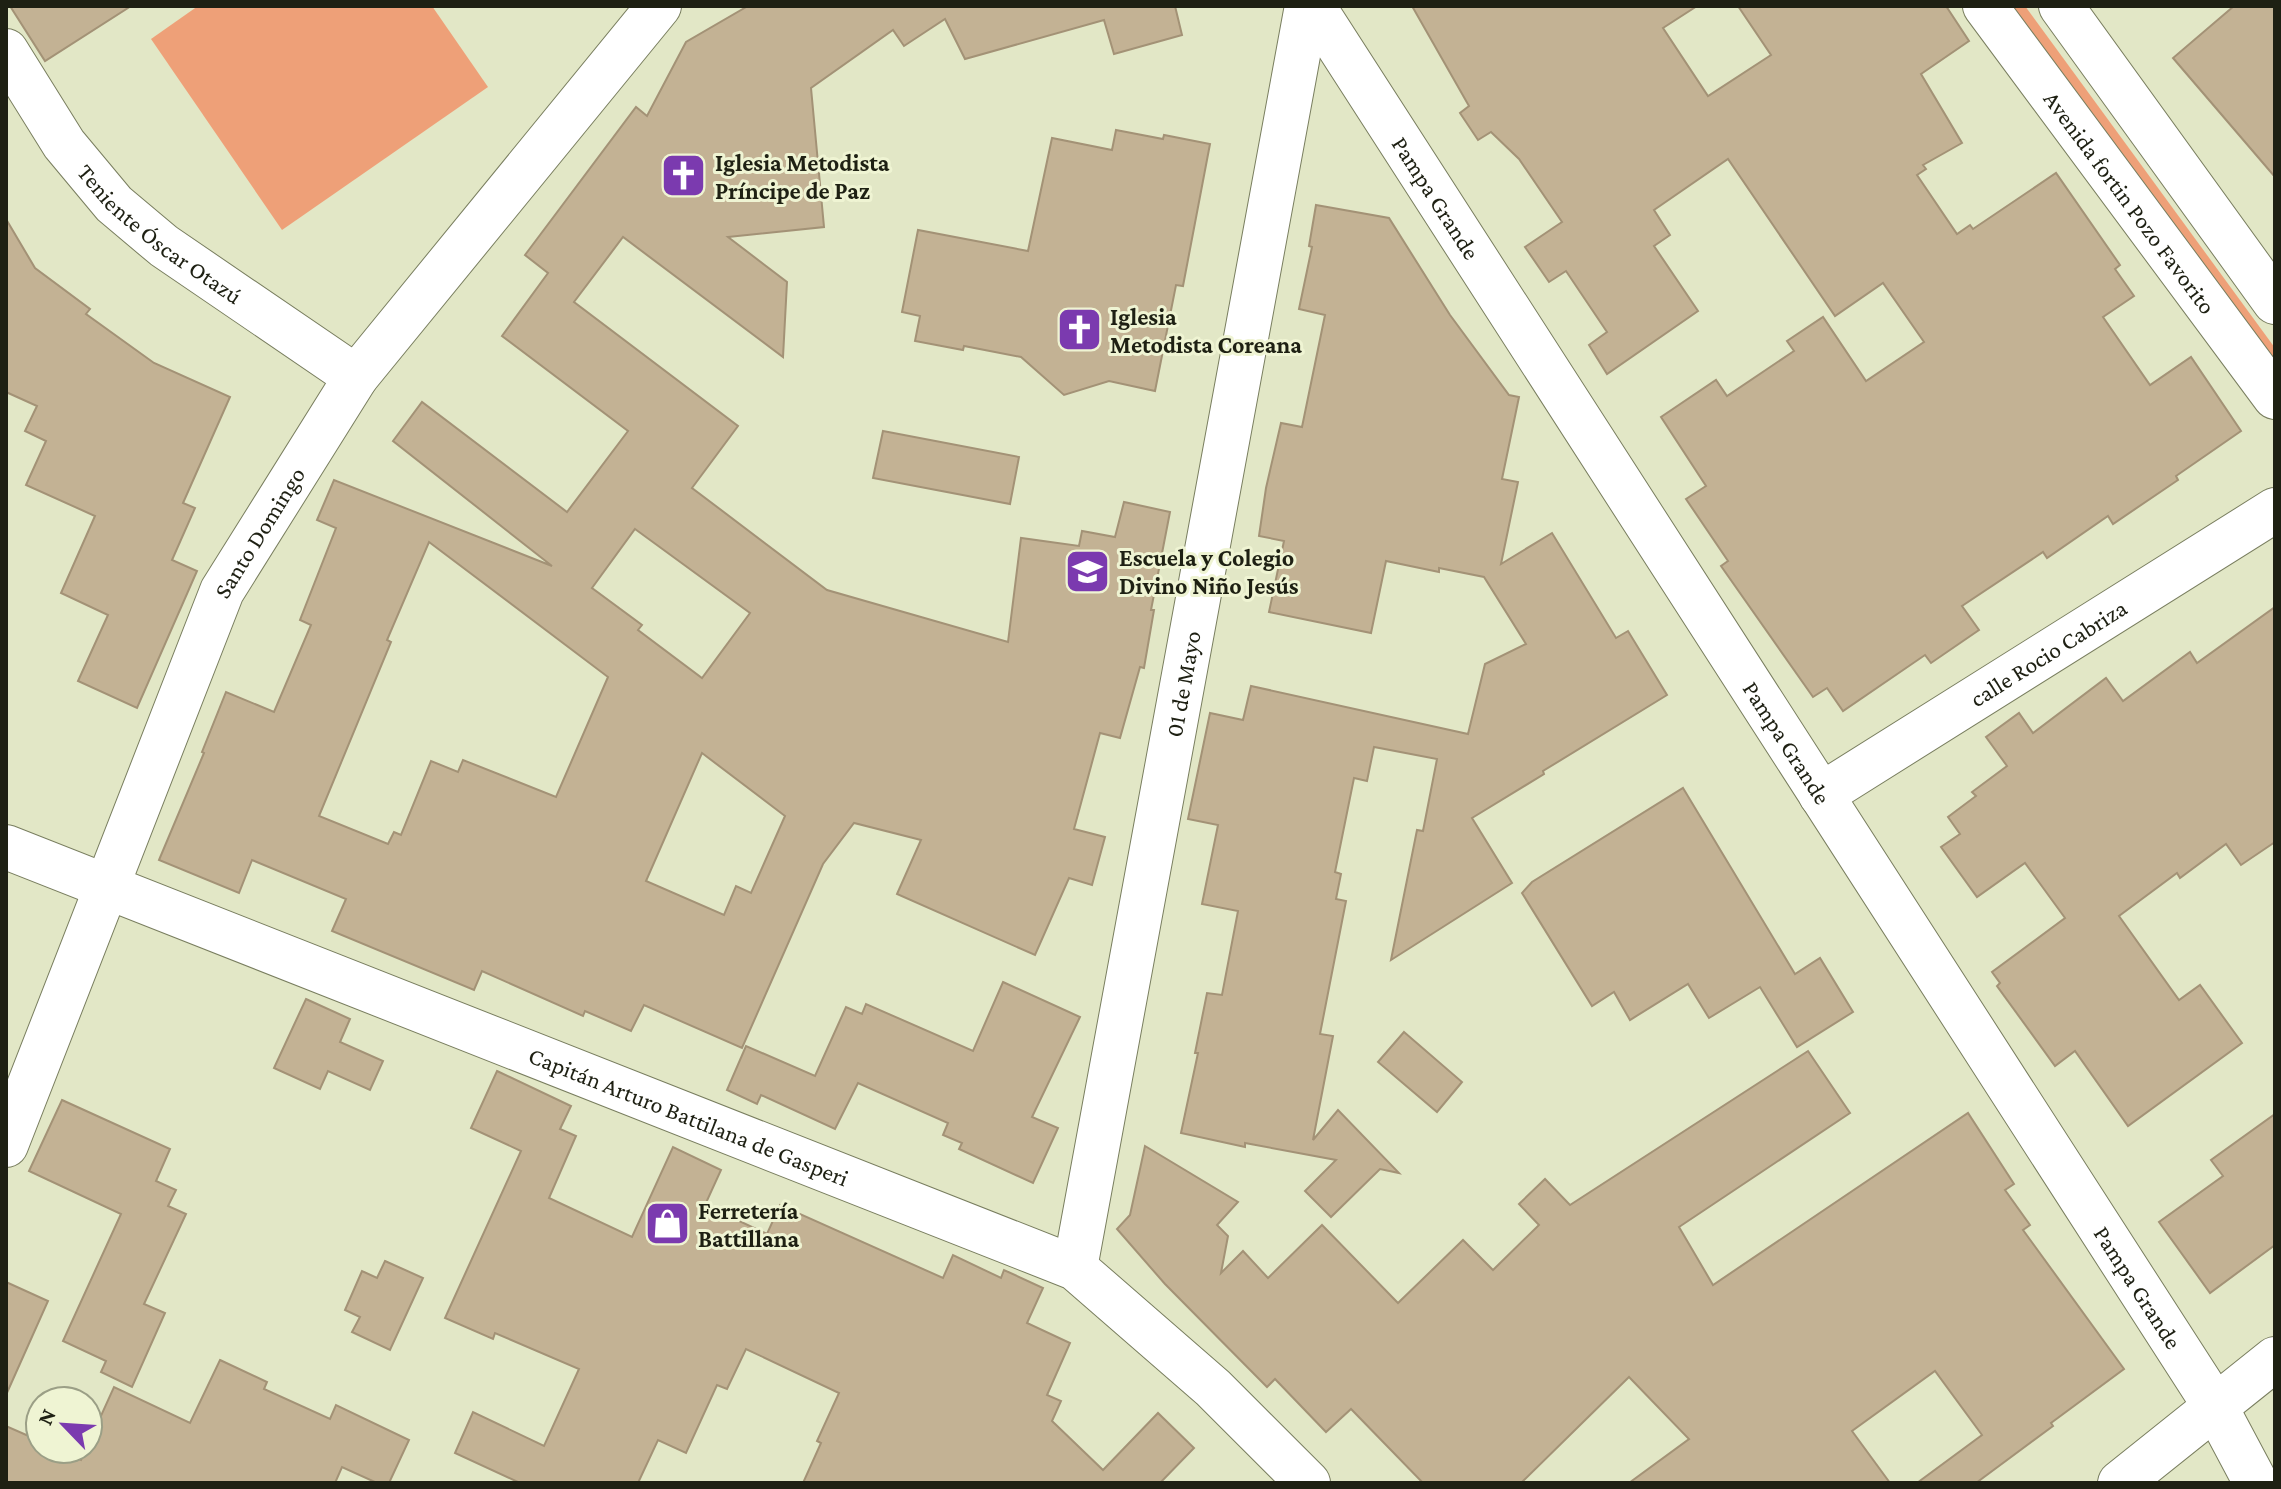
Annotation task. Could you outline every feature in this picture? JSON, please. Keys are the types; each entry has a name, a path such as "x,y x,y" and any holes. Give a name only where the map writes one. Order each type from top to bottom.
{"street":[{"name":"Santo Domingo","path":"6,1145 222,591 356,377 659,6"},
{"name":"Pampa Grande","path":"1310,6 2215,1406 2256,1483"},
{"name":"01 de Mayo","path":"1075,1268 1310,6"},
{"name":"Avenida fortin Pozo Favorito","path":"1985,6 2275,397"},
{"path":"2061,6 2275,302"},
{"name":"Teniente Óscar Otazú","path":"6,51 64,144 114,204 164,246 356,377"},
{"name":"calle Rocio Cabriza","path":"1821,795 2275,510"},
{"name":"Capitán Arturo Battilana de Gasperi","path":"6,847 1075,1268 1213,1388 1308,1483"},
{"path":"2120,1483 2275,1359"}],"shaded area":[{"path":"198,6 432,6 488,87 282,230 151,39"},
{"path":"2010,6 2025,6 2275,348 2275,370"}],"building":[{"path":"10,6 131,6 45,61"},
{"path":"748,6 1175,6 1182,35 1114,54 1104,20 965,59 945,19 904,46 893,30 811,88 824,227 728,237 787,282 783,357 623,237 574,302 738,426 692,488 827,590 1008,642 1021,538 1079,546 1082,531 1115,537 1124,502 1170,512 1151,610 1154,610 1144,668 1140,667 1120,738 1100,733 1074,829 1105,837 1092,885 1069,878 1035,955 897,894 921,840 854,823 823,864 742,1048 644,1005 631,1031 585,1011 583,1016 482,971 474,990 332,931 346,899 252,860 239,893 159,860 226,692 274,712 311,625 300,620 336,528 317,520 334,480 552,566 393,441 422,402 567,512 628,431 502,336 548,273 525,255 636,107 647,116 686,42","holes":["635,529 750,613 702,678 638,630 642,625 592,588","429,542 608,677 556,797 463,760 458,772 431,761 401,835 394,832 388,844 319,816 391,642 387,640","702,753 785,816 751,893 736,886 724,915 646,881"]},
{"path":"1412,6 1697,6 1663,28 1708,96 1771,55 1738,6 1946,6 1969,41 1921,74 1962,143 1923,165 1926,169 1917,175 1957,234 1970,225 1973,229 2056,173 2120,265 2115,269 2134,296 2103,317 2150,385 2191,357 2241,431 2176,476 2178,480 2113,524 2108,516 2047,558 2043,552 1962,606 1979,630 1931,663 1925,655 1843,711 1827,688 1813,697 1721,566 1728,561 1686,499 1706,486 1661,417 1716,380 1727,396 1794,351 1787,341 1823,317 1866,381 1924,342 1883,283 1835,316 1728,159 1654,210 1670,235 1654,246 1698,311 1607,374 1589,345 1607,332 1566,271 1549,282 1525,247 1562,222 1519,159 1491,132 1478,140 1460,113 1469,106"},
{"path":"2234,6 2275,6 2275,177 2173,58"},
{"path":"1116,130 1210,144 1183,286 1176,285 1155,391 1109,381 1064,395 1021,357 915,341 920,316 902,312 918,230 1028,251 1052,138 1112,150"},
{"path":"1316,205 1389,218 1450,315 1509,395 1519,397 1502,479 1518,482 1501,564 1552,533 1616,638 1628,631 1667,695 1472,818 1512,883 1391,960 1417,830 1423,831 1437,759 1374,747 1367,781 1354,778 1335,872 1341,874 1336,899 1346,901 1320,1034 1333,1036 1313,1140 1338,1110 1399,1173 1380,1169 1331,1217 1305,1191 1336,1160 1245,1143 1245,1147 1181,1133 1207,993 1222,995 1238,911 1202,904 1218,825 1188,819 1210,713 1243,720 1251,686 1468,734 1485,664 1526,644 1484,577 1386,561 1371,633 1269,612 1284,541 1259,536 1266,488 1281,423 1302,427 1325,315 1299,309 1312,247 1309,246"},
{"path":"6,219 35,268 90,309 86,314 154,363 230,397 183,503 195,508 172,560 197,571 137,708 78,681 108,615 61,593 95,516 26,485 46,441 25,431 37,406 6,392"},
{"path":"883,431 1019,457 1010,504 873,478"},
{"path":"2275,607 2275,842 2241,865 2226,844 2180,878 2177,873 2119,916 2179,1000 2200,985 2242,1043 2128,1126 2075,1051 2055,1066 1997,986 2000,983 1992,972 2065,918 2025,863 1977,897 1941,847 1960,834 1948,817 1976,796 1972,792 2007,766 1986,737 2019,713 2033,733 2106,678 2123,701 2190,652 2197,663"},
{"path":"1683,788 1795,974 1820,958 1853,1012 1797,1047 1760,987 1709,1018 1688,984 1630,1020 1614,992 1592,1006 1522,893 1532,882"},
{"path":"1003,982 1080,1017 1032,1117 1058,1128 1033,1183 959,1149 962,1143 943,1135 948,1123 858,1083 835,1129 761,1095 757,1104 727,1090 746,1046 815,1076 846,1007 862,1014 866,1004 973,1051"},
{"path":"306,999 350,1019 340,1042 383,1061 370,1090 328,1071 320,1089 274,1068"},
{"path":"1404,1032 1462,1082 1437,1112 1378,1062"},
{"path":"1808,1051 1850,1113 1679,1227 1713,1285 1968,1113 2014,1184 2005,1190 2030,1225 2023,1230 2124,1369 1976,1483 1917,1483 1982,1435 1935,1371 1852,1431 1890,1483 1629,1483 1689,1439 1629,1377 1521,1483 1423,1483 1351,1409 1326,1432 1275,1379 1267,1387 1165,1284 1117,1229 1130,1215 1145,1146 1238,1202 1217,1225 1228,1236 1221,1273 1243,1251 1268,1278 1322,1225 1398,1303 1463,1240 1493,1270 1539,1225 1519,1204 1545,1179 1570,1205"},
{"path":"497,1071 571,1106 560,1129 576,1136 549,1198 632,1237 673,1147 721,1170 705,1205 767,1234 780,1205 943,1278 953,1255 1001,1278 1004,1270 1043,1288 1027,1323 1070,1343 1047,1395 1061,1401 1052,1421 1103,1470 1158,1413 1194,1448 1160,1483 803,1483 821,1443 817,1441 839,1393 746,1349 727,1389 717,1385 686,1453 658,1440 638,1483 520,1483 455,1453 473,1412 544,1446 579,1369 495,1333 493,1339 445,1318 521,1151 471,1128"},
{"path":"62,1100 170,1149 156,1181 176,1190 168,1206 186,1214 144,1304 165,1313 132,1387 101,1372 106,1361 63,1341 121,1214 29,1171"},
{"path":"2275,1114 2275,1245 2210,1293 2159,1222 2223,1176 2211,1160"},
{"path":"385,1261 423,1278 390,1350 352,1332 360,1317 345,1310 362,1271 377,1278"},
{"path":"6,1282 48,1301 6,1395"},
{"path":"220,1360 267,1382 264,1389 330,1419 336,1405 409,1440 389,1483 377,1483 342,1467 335,1483 6,1483 6,1426 24,1434 24,1465 104,1465 104,1409 114,1387 190,1423"}],"place":[{"name":"Iglesia Metodista Príncipe de Paz","path":"684,176"},
{"name":"Iglesia Metodista Coreana","path":"1079,330"},
{"name":"Escuela y Colegio Divino Niño Jesús","path":"1088,571"},
{"name":"Ferretería Battillana","path":"667,1224"}]}
